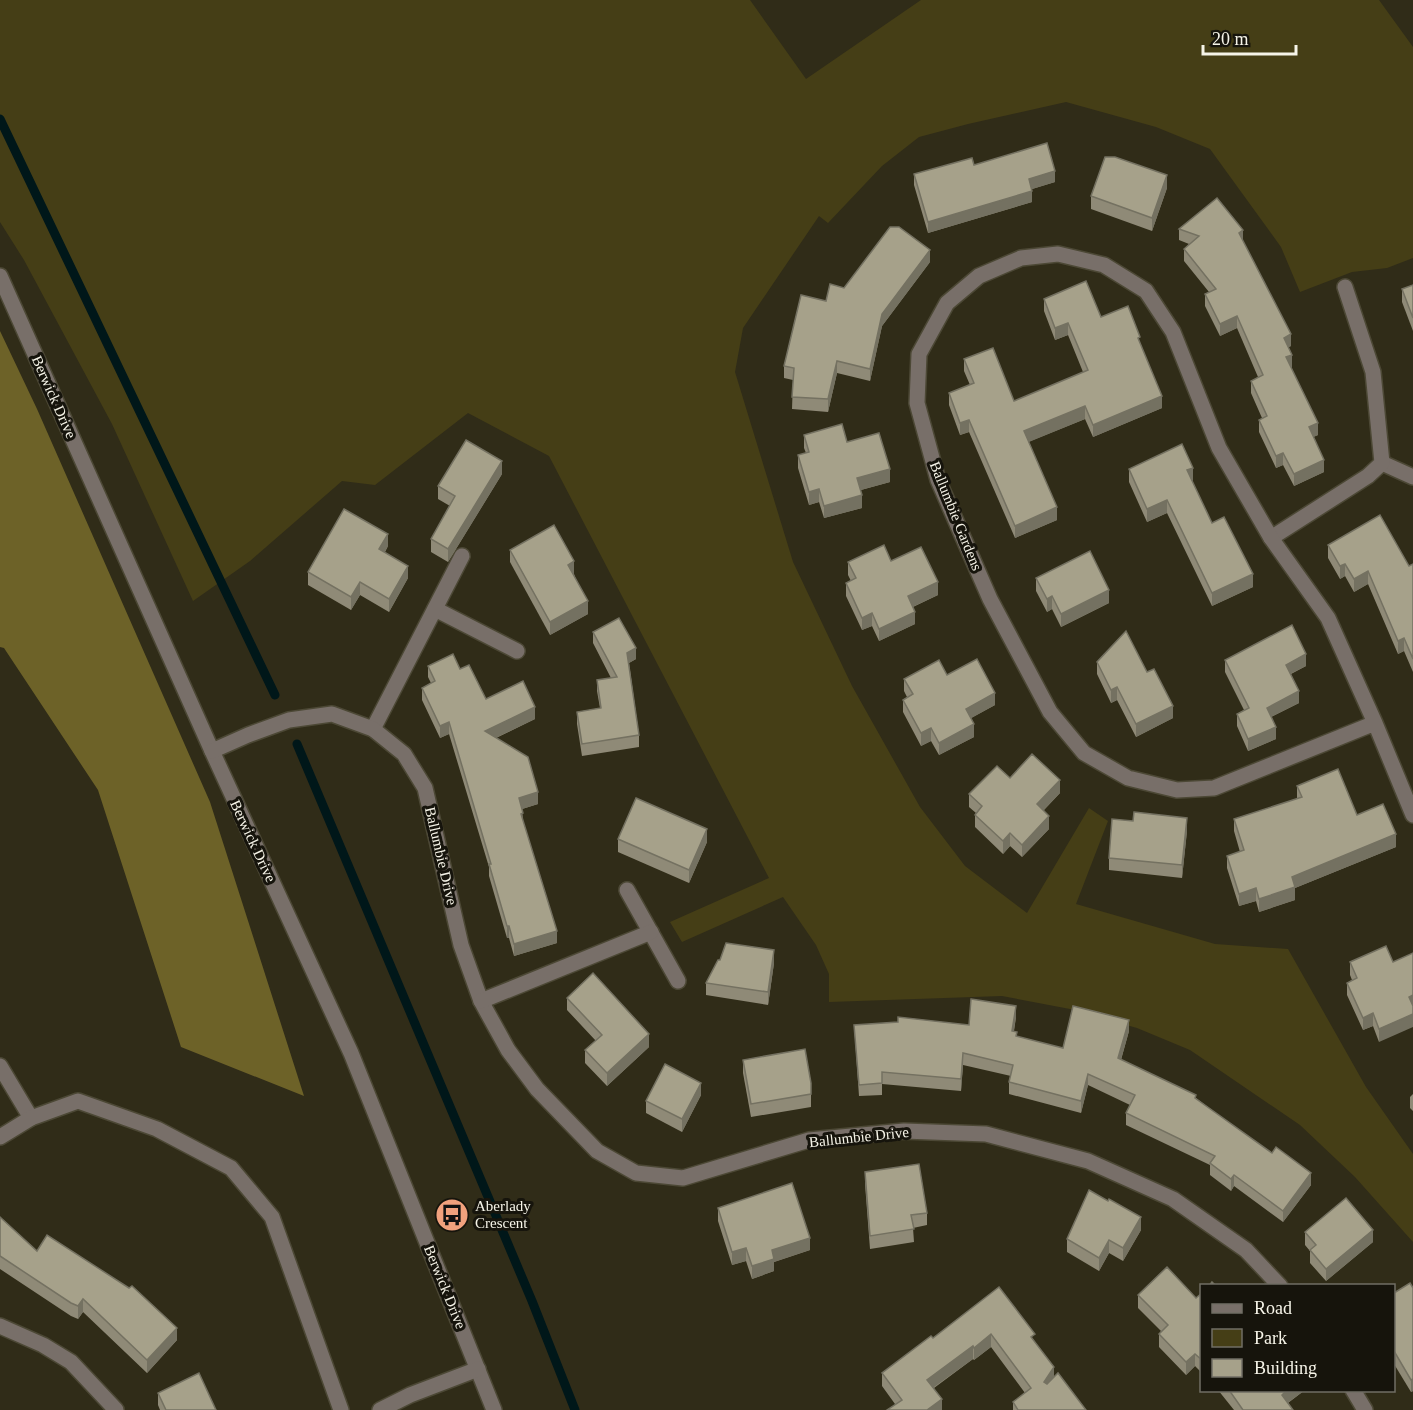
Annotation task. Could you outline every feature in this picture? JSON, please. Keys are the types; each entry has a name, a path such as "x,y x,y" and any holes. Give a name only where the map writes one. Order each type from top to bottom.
{"street":[{"name":"Ballumbie Gardens","path":"1375,723 1214,788 1176,790 1128,778 1084,753 1050,712 990,599 938,480 917,403 917,393 920,354 946,303 979,276 1020,258 1059,254 1104,265 1146,291 1173,332 1219,448 1271,538 1328,618 1375,723 1413,815"},
{"name":"Berwick Drive","path":"0,276 212,751 351,1053 494,1410"},
{"path":"1345,288 1373,372 1382,463"},
{"path":"1382,463 1413,477"},
{"path":"1271,538 1368,476 1382,463"},
{"path":"373,729 462,556"},
{"path":"435,609 517,651"},
{"name":"Ballumbie Drive","path":"212,751 289,720 332,714 373,729 404,754 425,788 461,945 481,1001 508,1050 537,1089 597,1151 636,1173 683,1178 809,1140 904,1131 986,1134 1088,1161 1173,1200 1246,1250 1278,1284"},
{"path":"627,890 678,981"},
{"path":"481,1001 651,932"},
{"path":"0,1066 31,1118"},
{"path":"0,1137 31,1118 78,1101 158,1129 231,1168 272,1217 341,1410"},
{"path":"0,1326 43,1345 71,1362 116,1410"},
{"path":"380,1410 410,1395 478,1369"},
{"path":"1354,1392 1365,1410"}],"green space":[{"path":"0,0 750,0 806,79 921,0 1379,0 1413,47 1413,258 1387,268 1352,272 1300,292 1281,247 1210,149 1156,127 1066,102 919,137 882,166 828,223 819,216 743,328 735,372 793,562 852,686 920,807 965,866 1027,913 1089,808 1108,821 1076,904 1215,944 1288,949 1366,1087 1413,1154 1413,1242 1355,1177 1300,1125 1190,1050 1137,1028 1070,1009 1002,996 829,1002 829,974 816,945 783,897 682,942 670,922 769,878 549,456 468,413 375,485 342,481 250,561 193,601 112,424 24,260 0,222"}],"shaded area":[{"path":"0,331 37,409 210,802 304,1096 181,1047 98,790 4,648 0,647"}],"building":[{"path":"1047,143 1055,171 1029,179 1032,191 928,222 914,174 972,158 974,165"},
{"path":"1105,157 1115,157 1167,175 1152,218 1091,196"},
{"path":"1217,198 1243,230 1239,233 1291,334 1284,338 1292,355 1286,357 1318,423 1309,427 1324,460 1294,474 1283,453 1276,456 1259,420 1267,416 1251,381 1263,375 1237,316 1220,324 1205,294 1216,289 1184,249 1199,236 1179,229"},
{"path":"890,227 899,227 930,250 882,314 870,369 837,361 828,399 792,397 794,368 784,366 801,295 826,301 830,284 844,288"},
{"path":"1086,281 1101,317 1128,306 1140,337 1138,338 1162,396 1093,425 1085,406 1024,431 1057,507 1015,526 969,420 960,423 949,393 974,383 964,359 993,348 1014,401 1088,370 1068,323 1055,328 1044,299"},
{"path":"1413,285 1413,318 1402,289"},
{"path":"842,424 847,442 879,433 890,469 857,478 862,495 824,506 819,489 809,492 798,455 809,452 804,435"},
{"path":"466,440 502,461 448,549 431,539 455,496 438,486"},
{"path":"1182,444 1193,468 1187,470 1212,523 1224,517 1253,574 1212,593 1167,500 1147,509 1129,469"},
{"path":"344,509 388,534 379,549 408,566 389,599 360,582 351,597 308,572"},
{"path":"1380,515 1409,566 1413,564 1413,659 1404,638 1398,641 1368,571 1354,579 1345,564 1340,566 1328,545"},
{"path":"554,525 574,561 568,565 588,601 550,622 510,550"},
{"path":"884,545 891,561 921,547 938,582 908,596 915,612 879,629 872,613 862,618 846,583 856,578 848,562"},
{"path":"1090,551 1109,590 1061,614 1052,596 1047,599 1036,578"},
{"path":"619,618 636,648 627,653 639,735 582,744 577,712 601,708 597,680 617,677 593,632"},
{"path":"1292,625 1306,654 1286,665 1299,691 1267,708 1276,727 1248,739 1237,714 1249,708 1225,660"},
{"path":"1126,631 1147,672 1154,669 1173,706 1136,724 1117,687 1111,690 1097,662"},
{"path":"453,654 460,669 469,665 486,699 523,681 535,707 485,731 528,757 538,792 519,798 523,813 521,814 557,931 514,944 449,722 440,726 422,688 435,681 428,666"},
{"path":"977,659 995,693 966,709 974,724 939,743 931,728 921,733 903,700 913,694 904,679 939,660 947,675"},
{"path":"1032,754 1060,780 1037,804 1049,816 1022,845 1010,833 1003,841 975,815 982,806 969,794 997,766 1010,778"},
{"path":"1338,769 1357,815 1383,804 1396,834 1292,877 1295,887 1259,899 1256,888 1239,894 1227,856 1244,850 1234,819 1302,797 1297,786"},
{"path":"636,798 707,829 689,870 618,839"},
{"path":"1134,812 1187,818 1182,865 1109,858 1112,819 1133,821"},
{"path":"726,943 774,950 768,992 706,983 720,960"},
{"path":"1386,946 1393,962 1413,953 1413,995 1409,997 1413,1006 1413,1014 1379,1029 1373,1013 1363,1018 1347,983 1357,978 1350,962"},
{"path":"593,973 649,1034 607,1073 585,1050 602,1035 567,998"},
{"path":"971,999 1016,1006 1012,1031 1017,1032 1016,1036 1063,1048 1073,1006 1129,1020 1118,1058 1196,1095 1195,1098 1272,1153 1276,1147 1311,1173 1283,1211 1234,1175 1231,1179 1210,1163 1215,1156 1126,1113 1135,1095 1088,1074 1081,1101 1009,1082 1013,1065 963,1053 961,1079 882,1072 882,1083 859,1085 854,1025 898,1022 898,1017 969,1025"},
{"path":"805,1049 811,1094 751,1104 743,1060"},
{"path":"665,1064 701,1083 682,1119 646,1101"},
{"path":"919,1164 927,1213 911,1215 914,1229 870,1236 865,1172"},
{"path":"792,1183 810,1238 772,1250 774,1259 752,1266 746,1248 732,1252 718,1208"},
{"path":"1089,1190 1141,1217 1123,1248 1109,1240 1099,1258 1067,1239"},
{"path":"1346,1198 1373,1230 1326,1269 1310,1250 1316,1245 1305,1232"},
{"path":"0,1217 37,1251 47,1235 129,1288 132,1286 177,1328 147,1360 83,1299 78,1306 71,1303 0,1256"},
{"path":"1167,1267 1196,1298 1200,1295 1200,1358 1195,1354 1186,1362 1159,1334 1168,1325 1138,1295"},
{"path":"1410,1283 1413,1288 1413,1379 1411,1380 1395,1353 1395,1292"},
{"path":"999,1287 1035,1334 1031,1337 1054,1367 1044,1382 1047,1384 1058,1373 1086,1410 1018,1410 1013,1402 1031,1388 991,1334 927,1380 942,1399 927,1410 887,1410 902,1400 882,1373 931,1336 933,1338"},
{"path":"199,1373 216,1410 166,1410 158,1393"},
{"path":"1230,1392 1285,1392 1282,1395 1293,1410 1243,1410"}],"waterway":[{"path":"0,119 275,695"},
{"path":"297,744 532,1301 575,1410"}],"place":[{"name":"Aberlady Crescent","path":"452,1215"}]}
